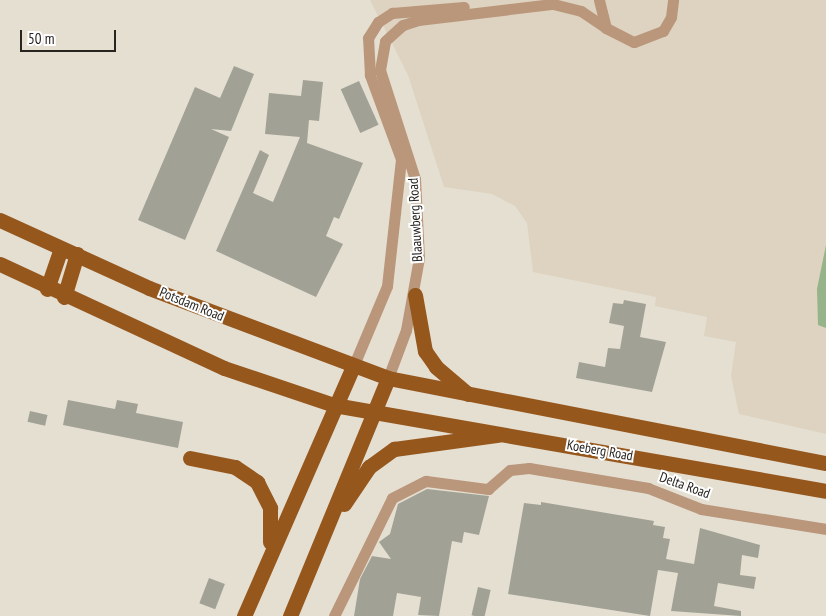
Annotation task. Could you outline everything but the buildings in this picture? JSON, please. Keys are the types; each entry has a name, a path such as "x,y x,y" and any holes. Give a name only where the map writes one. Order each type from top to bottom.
{"main road":[{"name":"Potsdam Road","path":"0,220 61,248 353,367 388,378"},
{"path":"47,289 61,248"},
{"path":"64,297 77,254"},
{"path":"0,264 64,297 224,368 334,404 374,413"},
{"path":"415,295 425,351 436,367 470,396"},
{"name":"Blaauwberg Road","path":"244,616 334,404 353,367"},
{"name":"Blaauwberg Road","path":"290,616 388,378"},
{"name":"Koeberg Road","path":"388,378 470,396 826,463"},
{"name":"Koeberg Road","path":"374,413 503,433 826,492"},
{"path":"324,535 363,474 388,452 412,444 476,441 503,433"},
{"path":"190,458 235,467 257,482 270,508 270,551"}],"street":[{"path":"528,0 392,13 378,22 368,38 383,46 394,31 418,20 553,4 581,10 626,41 650,40 668,25 673,0"},
{"path":"599,0 606,28"},
{"name":"Blaauwberg Road","path":"353,367 387,286 400,159 370,75 368,38"},
{"name":"Blaauwberg Road","path":"383,46 380,70 415,179 419,258 415,295 388,378"},
{"name":"Delta Road","path":"334,616 365,546 398,492 433,481 483,490 494,487 514,468 529,468 648,488 701,509 826,530"}],"shaded area":[{"path":"370,0 826,0 826,434 739,414 731,376 736,342 704,336 707,317 655,306 656,297 533,272 527,223 515,206 492,194 444,187 408,75"},
{"path":"826,245 826,328 818,325 817,289"}]}
